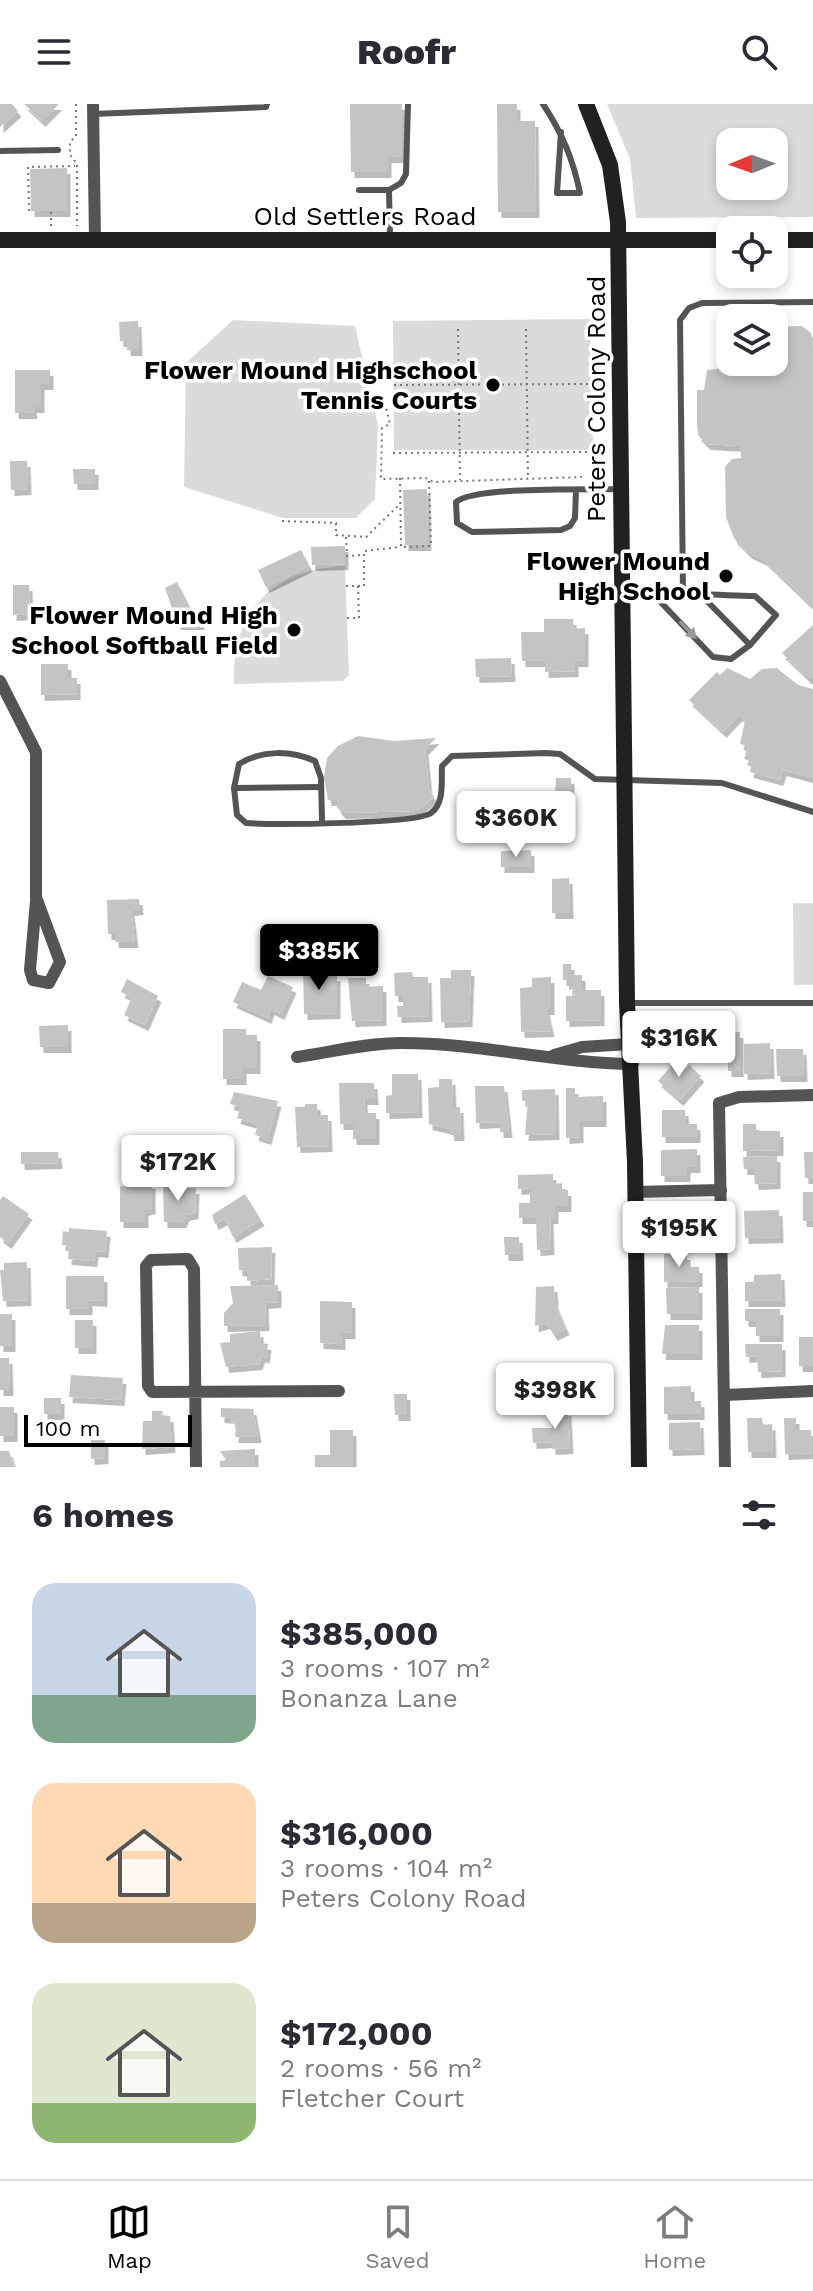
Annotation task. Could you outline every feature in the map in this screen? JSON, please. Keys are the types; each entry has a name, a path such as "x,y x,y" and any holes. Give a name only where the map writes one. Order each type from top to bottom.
{"street":[{"name":"Peters Colony Road","path":"586,104 610,165 618,241 627,1003 633,1064 639,1467"},
{"path":"93,109 95,240"},
{"name":"Old Settlers Road","path":"0,240 716,240"},
{"path":"788,240 813,240"},
{"path":"0,681 36,752 36,897 30,970 33,980 49,983 60,962 36,897"},
{"path":"297,1057 397,1043 554,1055 582,1064 633,1064"},
{"path":"554,1055 582,1047 629,1044"},
{"path":"725,1467 719,1103 739,1097 813,1095"},
{"path":"635,1192 721,1190"},
{"path":"196,1467 197,1393 194,1269 188,1259 151,1260 146,1266 148,1386 152,1392 197,1393 339,1391"},
{"path":"725,1395 813,1391"}],"lane":[{"path":"93,109 266,107 267,104"},
{"path":"359,190 389,190 401,183 406,174 408,104"},
{"path":"543,104 561,132 573,158 580,193 557,193 561,132"},
{"path":"0,151 58,150"},
{"path":"389,190 391,240"},
{"path":"683,594 680,320 689,308 702,303 813,302"},
{"path":"576,490 575,518 570,526 561,530 472,532 457,523 456,502 463,496 528,492 576,490 620,489"},
{"path":"622,591 651,592 701,595 755,596 776,615 750,645 731,659 713,657 651,592"},
{"path":"701,595 750,645"},
{"path":"322,821 321,787 315,761 297,754 255,754 239,764 234,788 237,815 246,823 385,820 431,814 440,803 442,766 452,756 560,754 595,779 722,783 813,812"},
{"path":"234,788 321,787"},
{"path":"627,1003 813,1003"}],"path":[{"path":"76,104 76,136 70,142 70,155 77,166 77,227"},
{"path":"29,211 28,167 77,166"},
{"path":"51,211 51,227"},
{"path":"458,329 460,481"},
{"path":"526,329 528,492"},
{"path":"394,385 591,384"},
{"path":"385,403 390,424 382,428 381,479 460,481 582,477"},
{"path":"393,453 593,452"},
{"path":"400,478 401,547"},
{"path":"346,536 347,556 362,555 368,549 431,546 429,480"},
{"path":"282,521 336,523 336,535 366,537 400,504"},
{"path":"346,586 364,586 362,555"},
{"path":"347,618 359,618 358,586"}],"shaded area":[{"path":"607,104 813,104 813,217 636,218 630,159"},
{"name":"Flower Mound Highschool Tennis Courts","path":"590,319 593,450 394,450 393,321"},
{"path":"233,320 355,326 378,425 375,499 356,518 283,518 184,487 186,363"},
{"name":"Flower Mound High School Softball Field","path":"345,566 349,675 343,681 234,684 240,635 261,599 277,585 297,575"},
{"path":"793,903 813,903 813,985 794,985"}],"building":[{"path":"0,104 12,104 18,111 0,127"},
{"path":"24,104 59,104 42,121"},
{"path":"350,104 402,104 402,157 388,157 388,172 351,172"},
{"path":"497,104 517,104 517,121 535,121 536,212 498,212"},
{"path":"67,168 67,211 31,211 30,169"},
{"path":"138,321 139,350 127,350 127,341 120,341 119,322"},
{"name":"Flower Mound High School","path":"788,326 802,326 811,333 813,349 813,607 764,560 749,553 734,538 726,517 725,467 732,459 741,458 741,446 707,444 698,435 697,424 697,390 704,390 707,370 716,369 716,376 788,376"},
{"path":"15,370 50,370 50,384 41,384 41,407 33,407 34,413 15,413"},
{"path":"10,461 27,461 28,489 11,490"},
{"path":"73,469 95,469 95,484 74,484"},
{"path":"427,489 428,545 405,545 403,490"},
{"path":"345,546 345,564 312,565 311,547"},
{"path":"301,550 309,566 266,587 258,570"},
{"path":"177,582 189,606 174,614 165,588"},
{"path":"13,585 29,585 30,614 13,615"},
{"path":"177,612 201,612 201,624 177,624"},
{"path":"544,619 573,619 574,629 585,628 585,661 575,661 575,671 545,672 545,661 522,661 521,632 544,632"},
{"path":"813,625 813,678 808,678 782,653"},
{"path":"511,658 512,676 476,677 475,659"},
{"path":"41,664 68,664 68,678 77,678 77,694 41,695"},
{"name":"Flower Mound High School","path":"727,668 750,679 762,669 777,668 798,685 813,689 813,778 783,770 780,780 750,772 752,762 744,759 748,746 740,744 745,721 739,715 723,732 689,700 717,672 720,675"},
{"path":"358,736 394,741 436,738 425,749 429,790 434,797 416,811 342,813 337,807 337,800 328,800 324,777 327,758 338,746"},
{"path":"556,778 571,778 571,829 546,828 546,814 554,814"},
{"path":"487,821 508,821 509,832 488,832"},
{"path":"531,850 531,867 501,867 501,851"},
{"path":"569,878 570,913 552,913 552,879"},
{"path":"139,899 140,909 131,910 135,942 115,942 115,934 108,934 107,900"},
{"path":"563,964 571,964 571,975 582,975 582,990 601,990 601,1020 566,1021 566,996 575,996 574,989 569,990 569,980 563,980"},
{"path":"303,966 318,966 318,976 337,975 337,1013 304,1014"},
{"path":"451,970 471,970 469,1021 441,1022 440,978 451,978"},
{"path":"412,972 413,977 428,977 429,1016 398,1017 397,1006 403,1006 403,996 395,996 394,973"},
{"path":"268,976 293,987 281,1014 271,1009 268,1018 233,1002 242,982 261,990"},
{"path":"551,977 551,1009 546,1009 551,1031 521,1032 520,988 532,987 532,978"},
{"path":"348,978 366,978 366,987 383,986 383,1020 352,1021"},
{"path":"127,979 158,996 145,1025 124,1015 132,997 121,992"},
{"path":"68,1025 68,1047 40,1047 39,1026"},
{"path":"223,1029 246,1029 246,1035 257,1035 257,1068 243,1068 243,1079 223,1079"},
{"path":"740,1032 740,1071 728,1071 728,1055 713,1055 713,1033"},
{"path":"770,1043 771,1073 744,1074 744,1044"},
{"path":"776,1049 803,1049 804,1076 777,1076"},
{"path":"679,1057 679,1063 686,1069 689,1065 701,1076 680,1100 658,1081"},
{"path":"392,1074 418,1074 419,1112 386,1113 386,1096 392,1095"},
{"path":"439,1079 452,1079 453,1107 460,1107 461,1135 451,1135 450,1129 429,1124 428,1088 439,1087"},
{"path":"339,1083 374,1083 375,1099 364,1099 365,1113 376,1113 376,1139 353,1139 353,1124 340,1124"},
{"path":"475,1086 504,1086 509,1132 500,1132 500,1122 476,1123"},
{"path":"566,1088 575,1088 575,1097 603,1096 603,1121 580,1121 580,1137 566,1138"},
{"path":"555,1089 556,1134 525,1135 528,1101 522,1101 522,1090"},
{"path":"234,1092 278,1101 268,1139 255,1135 258,1124 237,1118 241,1107 230,1104"},
{"path":"305,1104 317,1104 318,1115 328,1115 329,1146 297,1147 295,1107 305,1107"},
{"path":"662,1110 685,1110 686,1124 697,1124 697,1137 662,1137"},
{"path":"743,1124 756,1124 756,1131 780,1131 780,1150 743,1151"},
{"path":"697,1149 697,1167 687,1167 687,1176 661,1176 661,1150"},
{"path":"21,1152 58,1152 59,1163 21,1164"},
{"path":"804,1152 813,1152 813,1178 805,1178"},
{"path":"777,1156 777,1183 755,1184 754,1169 744,1169 743,1157"},
{"path":"553,1174 553,1184 562,1183 562,1190 568,1190 568,1206 555,1206 555,1218 550,1218 551,1249 537,1250 536,1218 519,1218 519,1203 530,1203 530,1188 518,1189 518,1175"},
{"path":"127,1182 152,1183 152,1208 145,1210 145,1222 120,1222 120,1186 127,1187"},
{"path":"169,1183 171,1189 196,1188 195,1213 186,1215 183,1222 164,1222 163,1186"},
{"path":"803,1192 813,1192 813,1221 803,1221"},
{"path":"245,1194 261,1220 233,1237 225,1219 215,1224 212,1215"},
{"path":"3,1196 29,1214 8,1243 0,1237 0,1200"},
{"path":"779,1210 780,1237 745,1238 744,1211"},
{"path":"663,1218 688,1218 688,1233 699,1232 699,1244 664,1245"},
{"path":"69,1228 107,1231 105,1252 95,1251 94,1261 68,1259 69,1245 62,1245 63,1231 69,1232"},
{"path":"504,1237 519,1237 520,1255 505,1255"},
{"path":"272,1247 271,1279 247,1281 247,1271 239,1270 238,1248"},
{"path":"664,1254 687,1254 687,1267 699,1267 699,1281 664,1282"},
{"path":"27,1262 28,1300 3,1301 0,1270 4,1270 4,1263"},
{"path":"781,1274 782,1301 745,1301 745,1282 754,1282 754,1275"},
{"path":"66,1276 104,1276 104,1301 89,1300 89,1309 66,1309"},
{"path":"278,1285 278,1302 265,1303 266,1325 224,1326 224,1313 233,1303 230,1286"},
{"path":"554,1286 555,1303 566,1329 554,1335 547,1323 535,1326 536,1287"},
{"path":"699,1287 699,1314 667,1314 666,1288"},
{"path":"320,1301 352,1302 352,1333 342,1333 342,1344 320,1343"},
{"path":"745,1309 780,1309 780,1336 756,1336 756,1321 745,1321"},
{"path":"0,1314 12,1314 12,1346 0,1346"},
{"path":"75,1320 93,1320 93,1348 75,1348"},
{"path":"665,1325 699,1325 699,1354 662,1354"},
{"path":"260,1331 261,1343 268,1344 266,1358 262,1356 259,1364 226,1367 220,1343 230,1342 230,1334"},
{"path":"799,1337 813,1337 813,1366 799,1366"},
{"path":"745,1344 782,1344 782,1371 758,1372 757,1356 746,1357"},
{"path":"0,1358 9,1358 10,1390 0,1390"},
{"path":"71,1375 123,1378 121,1400 69,1397"},
{"path":"691,1386 691,1401 701,1401 701,1414 664,1414 664,1387"},
{"path":"394,1394 407,1394 407,1415 395,1415"},
{"path":"44,1398 61,1398 61,1414 44,1414"},
{"path":"0,1407 14,1407 14,1436 0,1436"},
{"path":"221,1408 253,1409 258,1437 235,1437 236,1425 231,1422 232,1418 221,1417"},
{"path":"568,1410 570,1448 552,1449 552,1442 533,1443 532,1428 552,1428 551,1411"},
{"path":"152,1411 163,1411 162,1415 170,1416 172,1447 142,1449 143,1421 152,1421"},
{"path":"747,1418 762,1418 763,1425 772,1424 773,1452 748,1452"},
{"path":"784,1418 796,1418 796,1430 811,1430 812,1453 785,1454"},
{"path":"700,1422 701,1449 669,1450 669,1423"},
{"path":"330,1430 353,1430 353,1467 315,1467 315,1455 330,1455"},
{"path":"91,1440 105,1440 105,1458 91,1459"},
{"path":"255,1449 255,1467 220,1467 220,1461 226,1460 220,1451"},
{"path":"0,1451 9,1451 14,1467 0,1467"}],"place":[{"name":"Flower Mound Highschool Tennis Courts","path":"493,385"},
{"name":"Flower Mound High School","path":"726,576"},
{"name":"Flower Mound High School Softball Field","path":"294,630"}]}
